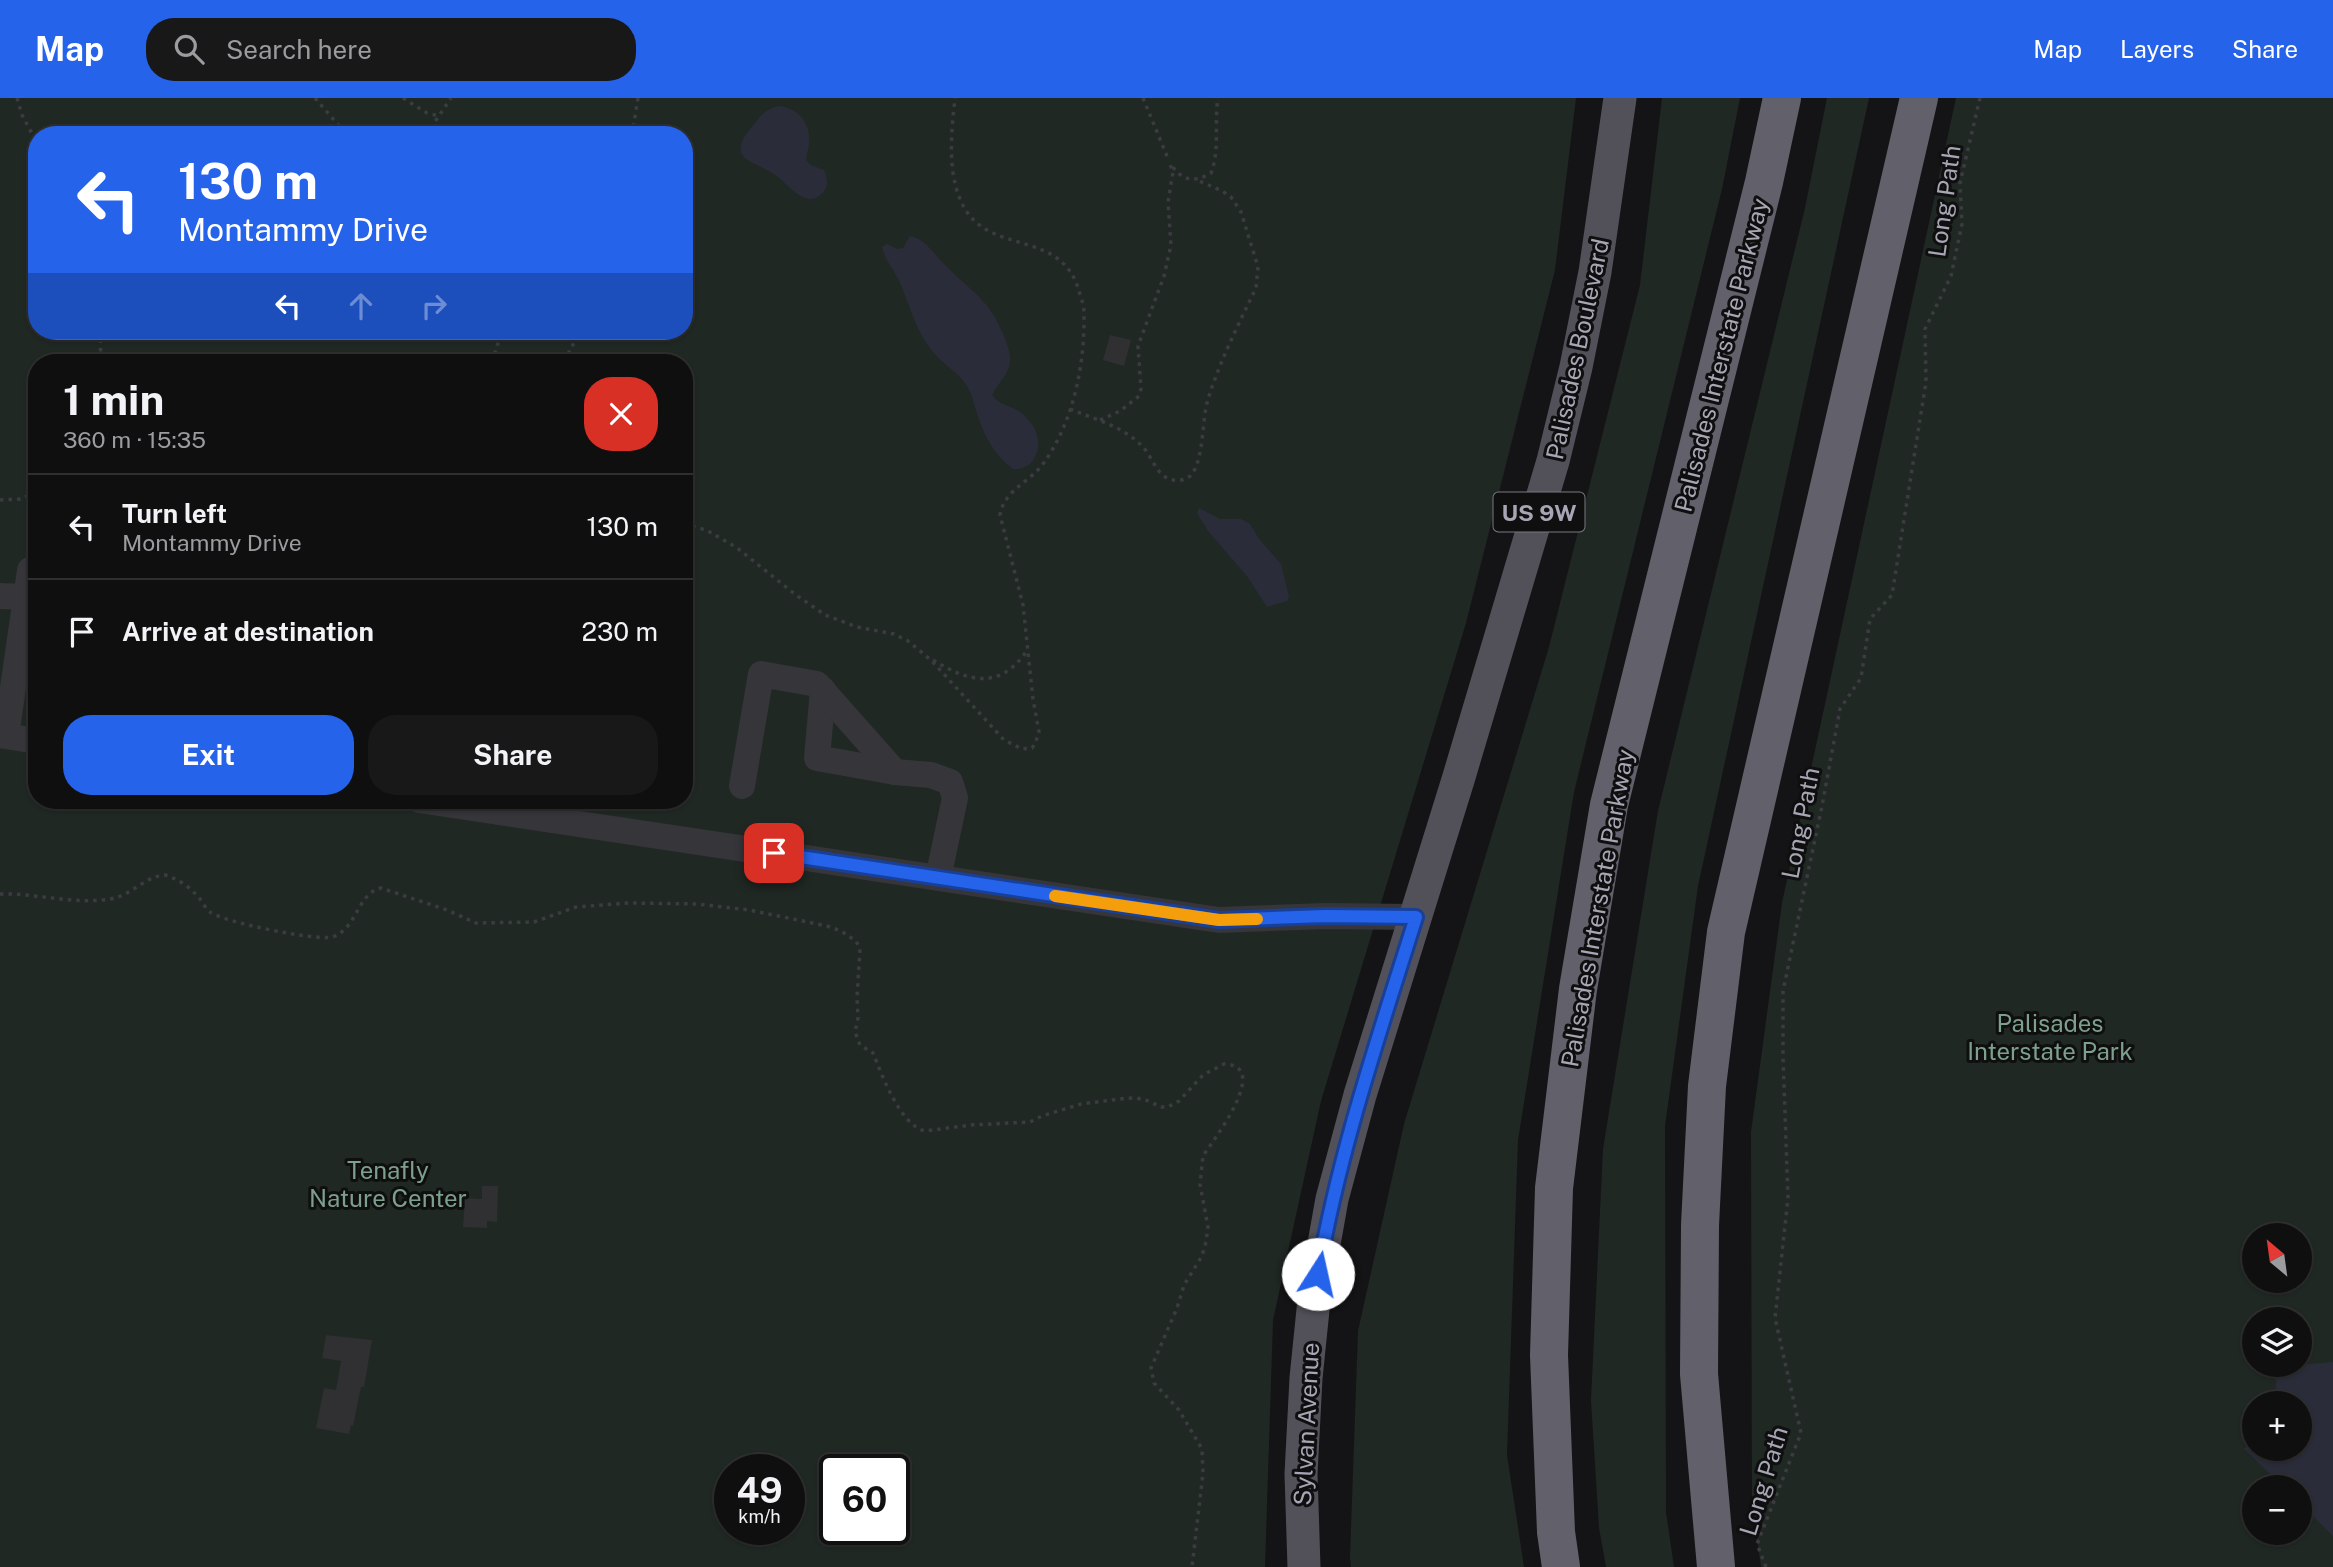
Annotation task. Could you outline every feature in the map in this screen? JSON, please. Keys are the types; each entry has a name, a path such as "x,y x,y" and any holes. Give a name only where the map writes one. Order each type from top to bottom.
{"highway":[{"name":"Palisades Interstate Parkway","path":"1561,1567 1556,1532 1549,1355 1554,1188 1578,989 1609,805 1764,182 1782,98"},
{"path":"1716,1567 1699,1374 1700,1225 1707,1086 1726,932 1919,98"}],"main road":[{"name":"Palisades Boulevard","path":"1416,917 1562,430 1599,251 1620,98"},
{"name":"Sylvan Avenue","path":"1304,1567 1301,1496 1303,1425 1311,1325 1322,1250 1345,1146 1416,917"}],"street":[{"path":"0,596 28,610"},
{"path":"28,616 3,736 28,740"},
{"path":"742,786 761,674 817,684 895,772"},
{"path":"823,690 817,758 895,772 931,775 950,782 955,798 938,878"},
{"path":"479,809 1219,920 1325,916 1416,917"}],"path":[{"path":"17,98 28,126"},
{"path":"315,98 339,126"},
{"path":"403,98 428,113 439,116"},
{"path":"432,126 451,98"},
{"path":"633,126 638,98"},
{"path":"926,655 1004,740 1022,749 1032,748 1039,732 1023,605 1000,514 1002,504 1009,494 1032,477 1043,464 1064,425 1075,395 1082,357 1084,309 1077,282 1065,263 1057,257 980,225 967,211 955,183 953,169 955,98"},
{"path":"1098,420 1110,417 1139,396 1138,346 1164,276 1171,245 1168,202 1173,172 1143,98"},
{"path":"1197,180 1211,173 1213,167 1218,98"},
{"name":"Long Path","path":"1766,1567 1757,1544 1801,1433 1775,1318 1788,1198 1783,991 1840,709 1861,678 1870,619 1892,595 1926,382 1924,329 1951,275 1962,224 1959,183 1980,98"},
{"path":"1070,409 1121,430 1135,439 1164,476 1182,480 1193,473 1198,461 1209,396 1256,288 1258,275 1256,255 1236,204 1222,191 1185,178 1176,172 1169,162"},
{"path":"0,500 28,496"},
{"path":"693,526 706,530 736,547 825,615 857,627 894,634 964,677 983,679 1003,674 1013,668 1028,649"},
{"path":"0,894 105,900 121,897 141,884 165,875 181,882 193,891 210,912 224,919 331,938 339,934 355,917 367,895 381,888 447,910 476,923 534,922 576,907 629,903 698,904 749,910 827,926 856,941 860,949 858,1018 855,1032 858,1042 873,1053 882,1077 910,1122 925,1131 1030,1122 1081,1104 1128,1098 1144,1099 1161,1107 1168,1107 1179,1101 1203,1075 1224,1064 1237,1066 1244,1077 1240,1094 1203,1156 1200,1167 1200,1184 1208,1227 1204,1251 1184,1285 1178,1308 1151,1368 1154,1383 1179,1410 1202,1450 1203,1473 1192,1567"}],"green space":[{"name":"Tenafly Nature Center","path":"0,98 1576,98 1555,270 1466,623 1321,1101 1273,1320 1265,1567 0,1567"},
{"path":"1662,98 1740,98 1722,189 1574,792 1518,1140 1507,1455 1524,1567 1351,1567 1358,1331 1404,1124 1549,647 1640,285"},
{"path":"1827,98 1869,98 1698,886 1665,1126 1666,1512 1674,1567 1606,1567 1599,1528 1591,1400 1603,1149 1658,811 1805,208"},
{"name":"Palisades Interstate Park","path":"1956,98 2333,98 2333,1567 1761,1567 1752,1502 1751,1132 1782,903"}],"water":[{"path":"779,106 797,113 808,129 806,160 824,170 827,178 826,188 818,197 804,198 742,153 743,139 750,129 765,112"},
{"path":"910,236 925,244 980,297 998,323 1010,362 992,395 1020,412 1037,434 1037,454 1024,467 1013,469 991,446 967,386 933,352 918,328 899,280 882,247 887,244 897,249 903,248"},
{"path":"1199,508 1220,519 1241,519 1250,524 1281,564 1289,597 1287,601 1267,607 1247,576 1208,531 1197,513"},
{"path":"2333,1362 2333,1536 2312,1515 2312,1475 2271,1475 2257,1461 2312,1461 2312,1391 2276,1391 2276,1377 2312,1377 2312,1364"}],"building":[{"path":"1110,335 1131,340 1124,366 1103,360"},
{"path":"482,1186 498,1186 497,1222 487,1221 487,1228 463,1227 465,1198 482,1199"},
{"path":"326,1335 372,1340 364,1387 361,1387 349,1434 316,1428 324,1388 336,1390 341,1361 322,1358"}],"slow traffic":[{"path":"1055,896 1219,920 1257,919"}],"route":[{"path":"774,853 1219,920 1325,916 1416,917 1345,1146 1318,1274"}]}
